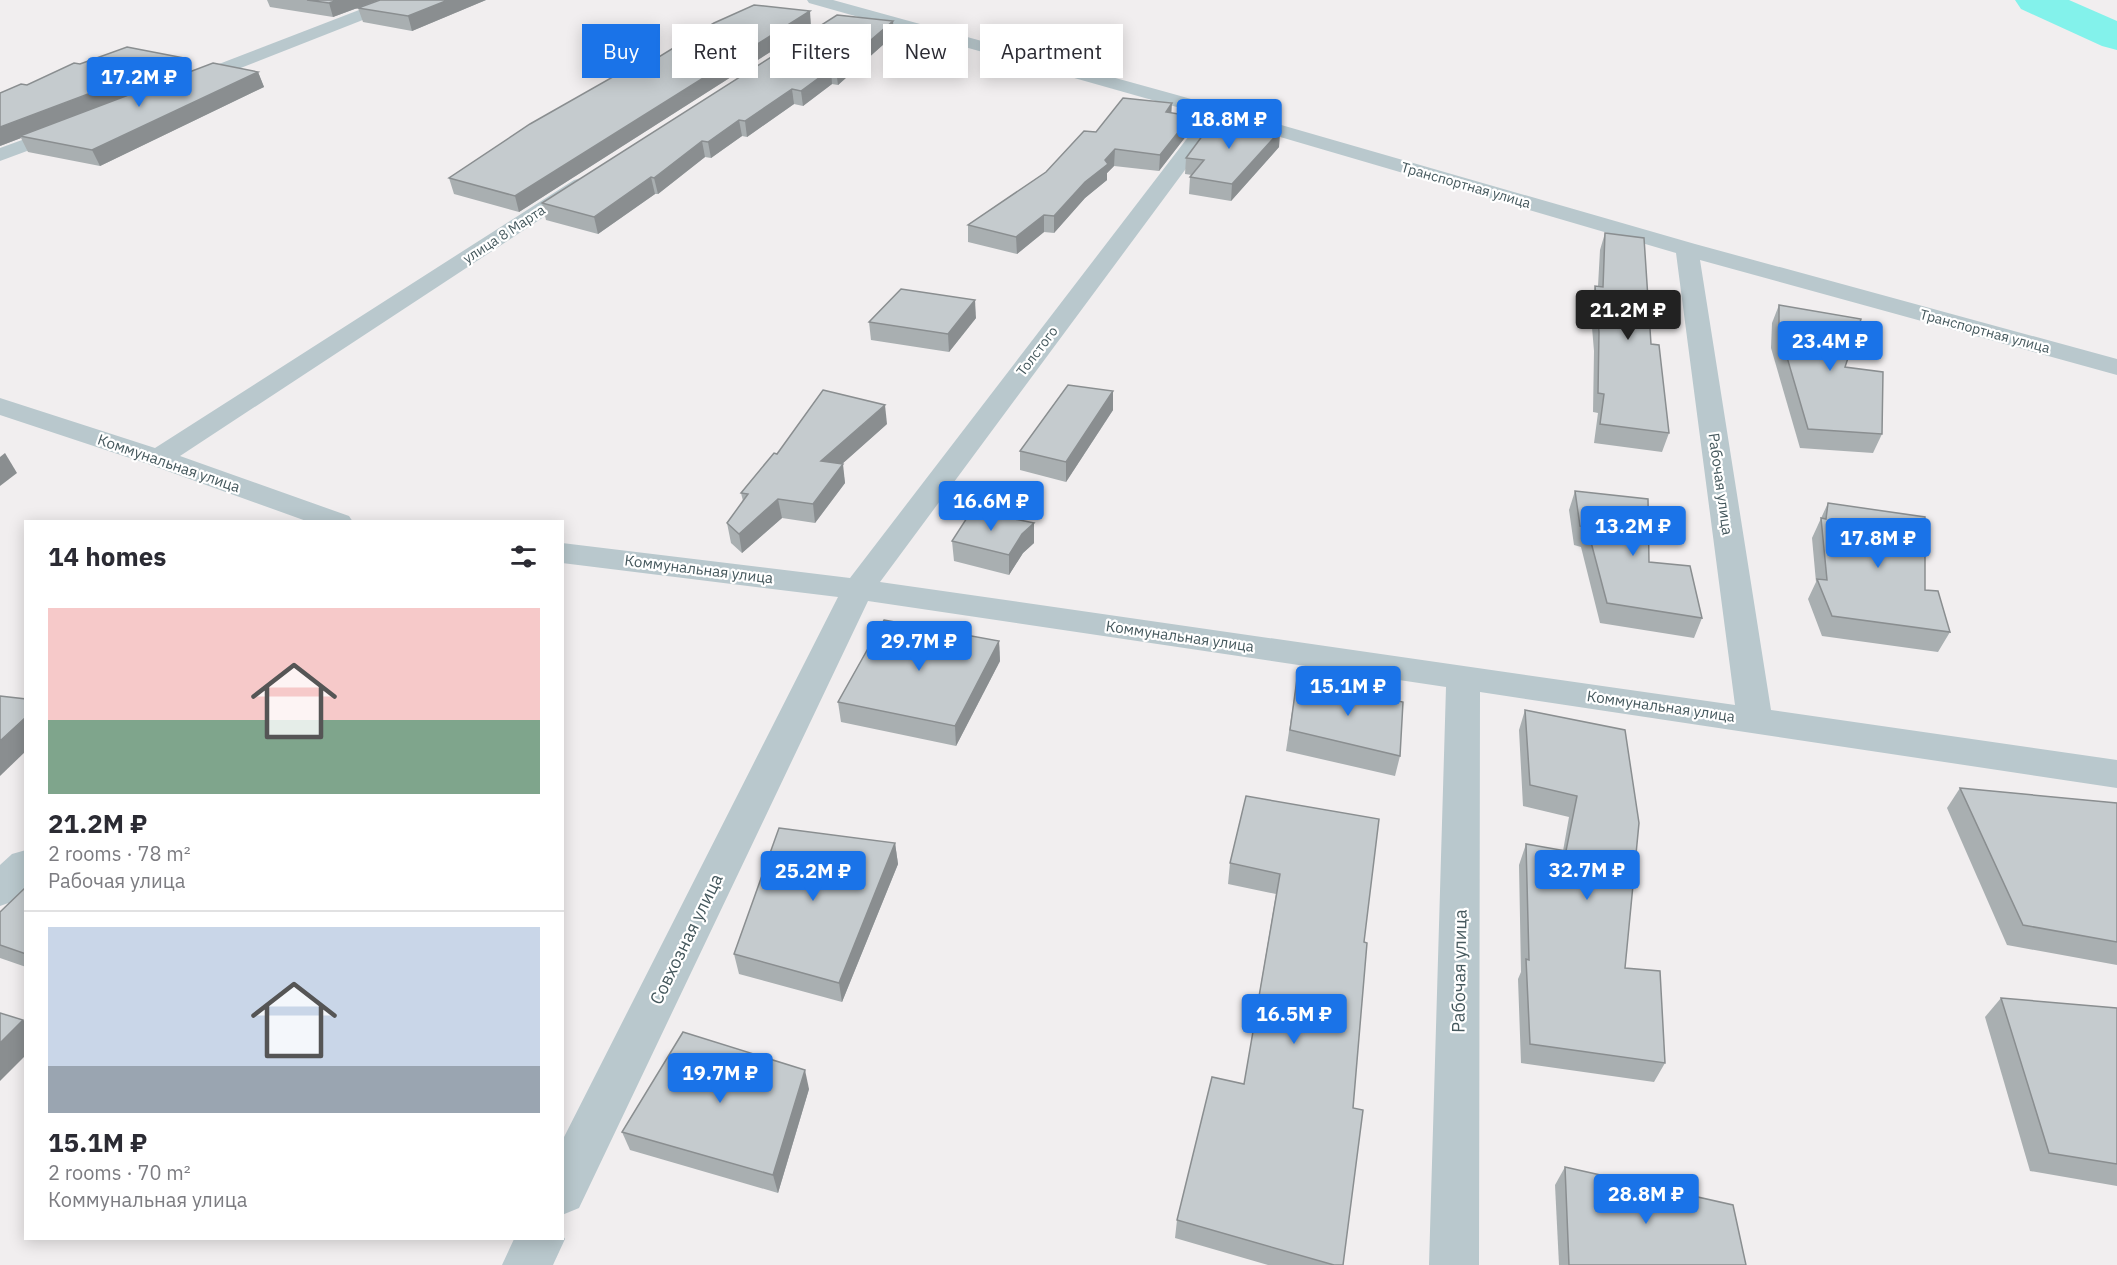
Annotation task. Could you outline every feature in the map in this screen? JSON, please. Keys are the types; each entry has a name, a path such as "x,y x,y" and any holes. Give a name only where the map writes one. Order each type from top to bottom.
{"street":[{"path":"167,90 400,0"},
{"name":"Транспортная улица","path":"815,0 1687,249 2117,367"},
{"path":"830,24 850,10"},
{"name":"Толстого","path":"858,590 1217,113"},
{"path":"0,155 78,125"},
{"name":"улица 8 Марта","path":"158,458 599,172"},
{"name":"Рабочая улица","path":"1687,249 1755,720"},
{"name":"Коммунальная улица","path":"0,406 158,458 332,520"},
{"name":"Коммунальная улица","path":"564,553 858,590 2117,774"},
{"name":"Совхозная улица","path":"564,1188 858,590"},
{"name":"Рабочая улица","path":"1454,1265 1463,677"},
{"path":"0,890 24,867"},
{"path":"527,1265 540,1240"}],"building":[{"path":"307,0 338,0 329,3"},
{"path":"380,0 448,0 408,16 358,8"},
{"path":"754,5 810,11 789,24 770,24 770,36 758,44 758,24 712,24"},
{"path":"837,15 893,21 890,24 883,24 883,30 871,40 871,24 823,24"},
{"path":"127,47 184,58 0,127 0,93 21,84 27,85 74,63 80,64"},
{"path":"672,49 672,78 703,78 515,196 449,178 530,124 611,78 660,78 660,56"},
{"path":"770,58 770,78 819,78 801,91 792,89 745,121 739,120 708,142 702,141 654,178 651,177 594,217 542,203 738,78 758,78 758,65"},
{"path":"213,63 258,72 92,150 20,136"},
{"path":"1123,98 1172,103 1166,112 1191,116 1160,155 1115,149 1105,160 1108,164 1085,182 1054,216 1044,215 1016,237 968,225 1046,172 1084,131 1096,132"},
{"path":"1214,120 1280,131 1232,184 1190,177 1204,160 1186,158"},
{"path":"1605,233 1644,238 1651,344 1659,345 1669,433 1600,424 1604,394 1598,393 1599,332 1595,286 1603,287"},
{"path":"901,289 975,300 948,334 869,322"},
{"path":"1779,305 1861,319 1845,367 1883,372 1882,434 1808,429 1779,330"},
{"path":"1068,385 1113,391 1066,462 1020,451"},
{"path":"823,390 885,405 821,461 843,464 813,504 778,499 739,534 727,523 748,494 741,493 774,453 777,454"},
{"path":"1575,491 1648,499 1649,562 1690,566 1702,618 1607,603 1587,527 1580,526"},
{"path":"1828,503 1925,517 1925,590 1938,591 1950,632 1832,616 1817,579 1827,580 1821,518 1826,519"},
{"path":"972,510 1034,523 1022,534 1009,555 952,541"},
{"path":"884,620 999,641 955,726 838,702"},
{"path":"1297,679 1403,702 1400,756 1290,730"},
{"path":"0,696 24,699 24,719 0,741"},
{"path":"1525,710 1625,730 1639,823 1625,968 1660,971 1665,1063 1530,1044 1526,959 1529,960 1526,844 1566,851 1577,796 1530,785"},
{"path":"1960,788 2117,803 2117,942 2023,925"},
{"path":"1246,796 1379,819 1364,942 1367,943 1353,1108 1363,1110 1343,1265 1334,1265 1177,1220 1212,1077 1244,1084 1280,874 1230,863"},
{"path":"779,828 895,843 839,983 734,954"},
{"path":"24,889 24,953 0,945 0,912"},
{"path":"2001,998 2117,1008 2117,1164 2049,1153"},
{"path":"0,1013 23,1020 0,1043"},
{"path":"683,1032 805,1070 773,1175 622,1132"},
{"path":"1565,1167 1733,1205 1746,1265 1569,1265"}],"waterway":[{"path":"2035,0 2117,37"}]}
